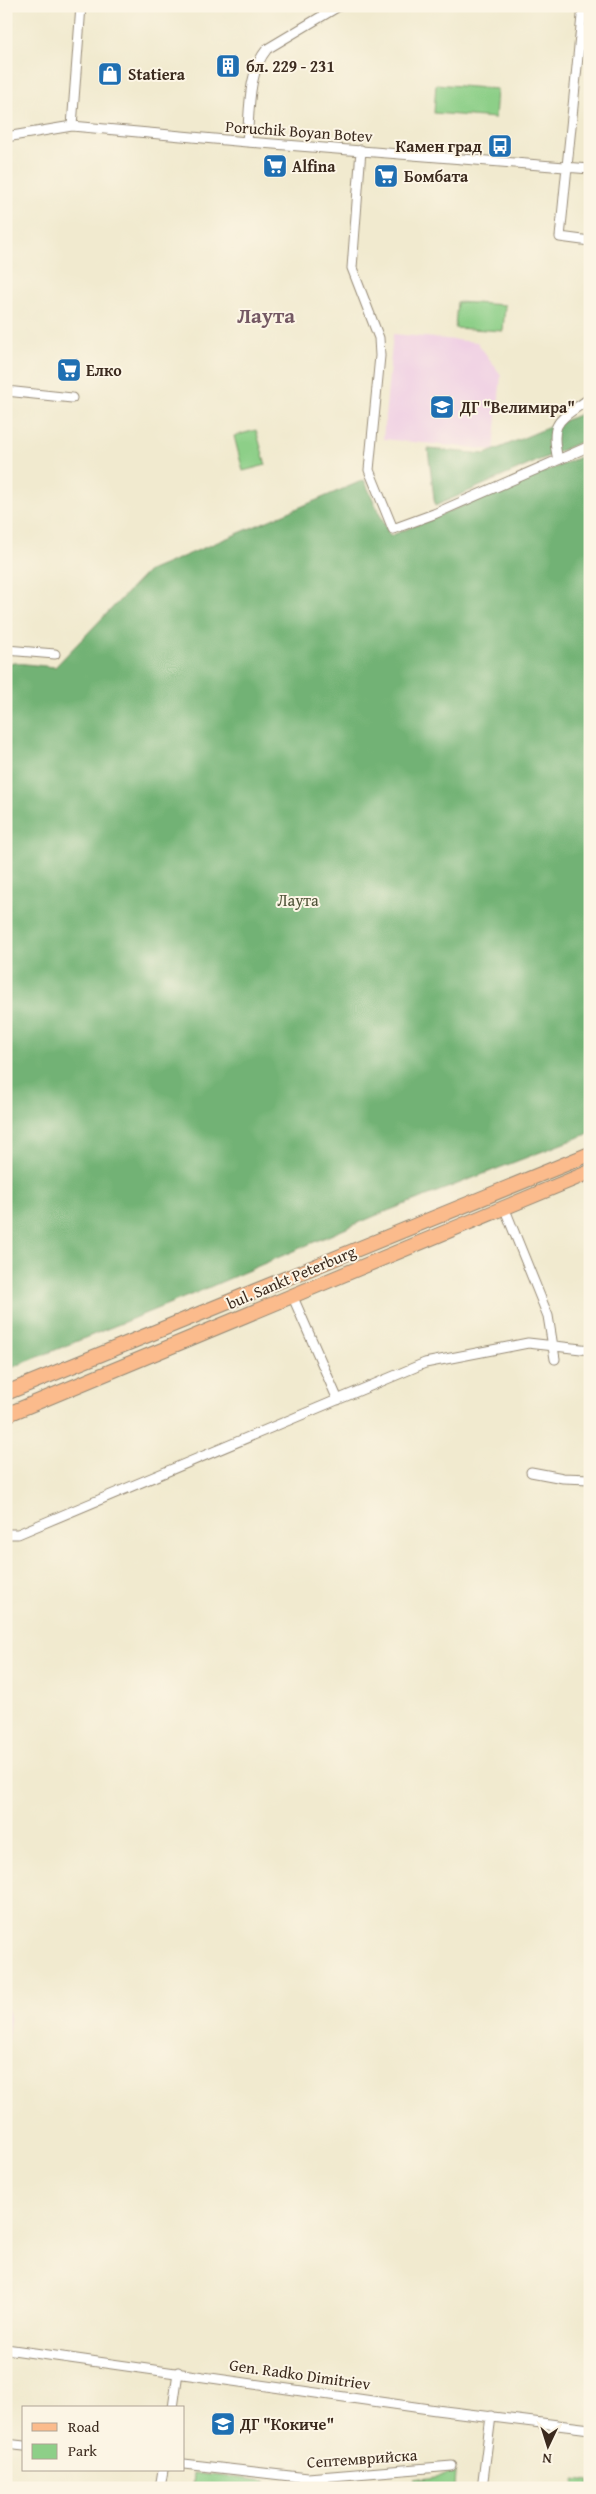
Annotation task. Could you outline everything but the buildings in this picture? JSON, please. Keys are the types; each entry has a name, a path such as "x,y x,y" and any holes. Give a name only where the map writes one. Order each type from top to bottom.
{"main road":[{"name":"bul. Sankt Peterburg","path":"6,1393 590,1154"},
{"name":"bul. Sankt Peterburg","path":"6,1414 590,1172"}],"street":[{"path":"72,126 81,6"},
{"path":"247,142 254,70 259,58 267,49 339,6"},
{"path":"583,6 560,238 590,241"},
{"name":"Poruchik Boyan Botev","path":"6,137 72,126 590,169"},
{"path":"361,150 352,268 379,338 380,356 368,470 393,529 434,514 590,446"},
{"path":"6,391 72,398"},
{"path":"558,460 553,438 558,422 590,398"},
{"path":"6,650 54,654"},
{"path":"504,1207 548,1316 555,1359"},
{"path":"292,1295 338,1400"},
{"path":"6,1534 18,1534 425,1363 528,1343 590,1350"},
{"path":"531,1472 563,1478 590,1480"},
{"name":"Gen. Radko Dimitriev","path":"6,2349 590,2429"},
{"path":"173,2406 178,2372"},
{"path":"482,2488 492,2416"},
{"path":"6,2444 22,2446"},
{"name":"Септемврийска","path":"185,2464 308,2478 452,2466"},
{"path":"160,2488 163,2472"}],"shaded area":[{"name":"ДГ \"Велимира\"","path":"393,334 477,342 501,375 494,450 383,439"},
{"path":"6,2002 10,2019 6,2051"}],"green space":[{"path":"436,84 497,89 495,118 434,113"},
{"path":"457,302 505,305 503,331 455,328"},
{"path":"590,410 590,438 435,506 428,449 485,454"},
{"path":"256,430 266,465 243,471 234,436"},
{"name":"Лаута","path":"590,453 590,1133 377,1215 198,1292 6,1370 6,662 55,667 147,572 364,480 390,536"},
{"path":"193,2473 266,2481 266,2488 192,2488"},
{"path":"456,2473 455,2488 413,2488 414,2479"},
{"path":"575,2479 590,2481 590,2488 574,2488"}],"place":[{"name":"бл. 229 - 231","path":"228,66"},
{"name":"Statiera","path":"110,74"},
{"name":"Камен град","path":"500,146"},
{"name":"Alfina","path":"275,166"},
{"name":"Бомбата","path":"386,176"},
{"name":"Елко","path":"69,370"},
{"name":"ДГ \"Велимира\"","path":"442,407"},
{"name":"ДГ \"Кокиче\"","path":"223,2424"}],"district":[{"name":"Лаута","path":"266,315"}]}
